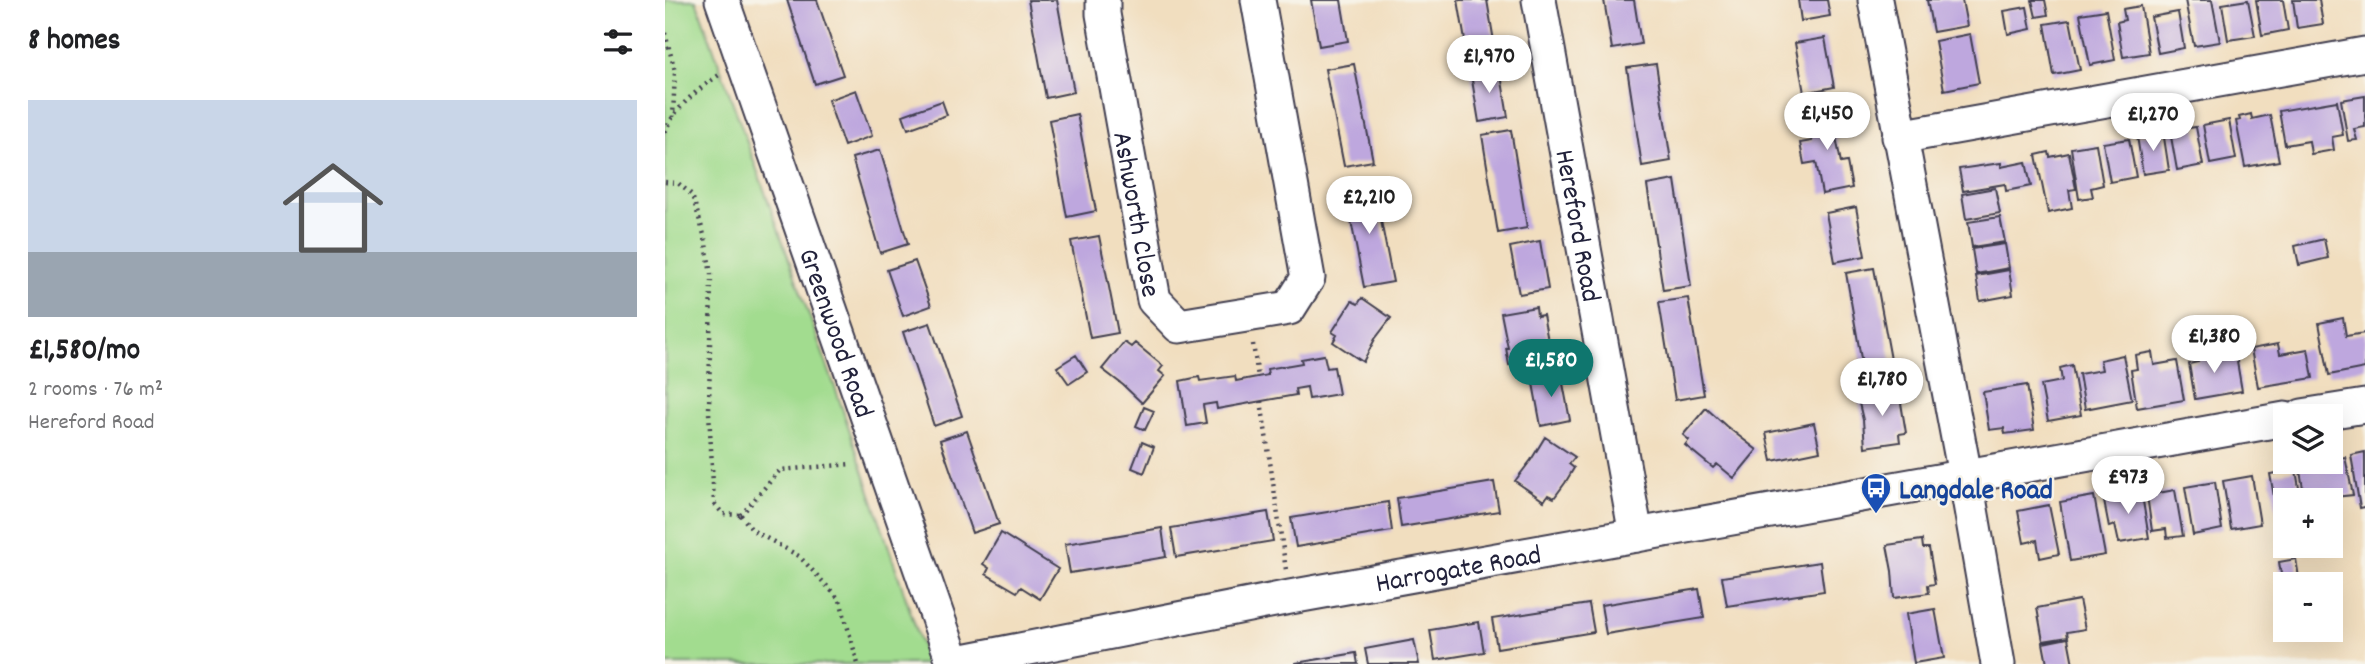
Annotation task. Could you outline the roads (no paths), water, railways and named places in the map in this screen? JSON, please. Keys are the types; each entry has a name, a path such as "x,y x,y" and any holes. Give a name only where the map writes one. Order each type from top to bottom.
{"street":[{"name":"Greenwood Road","path":"722,0 953,663"},
{"name":"Ashworth Close","path":"1104,0 1103,14 1154,300 1179,326 1289,308 1308,278 1258,0"},
{"name":"Hereford Road","path":"1539,0 1636,535"},
{"path":"1875,0 1998,664"},
{"path":"1899,137 2365,54"},
{"path":"2343,409 2365,405"},
{"name":"Harrogate Road","path":"953,663 1290,597 2273,421"}],"place":[{"name":"Langdale Road","path":"1876,515"}]}
